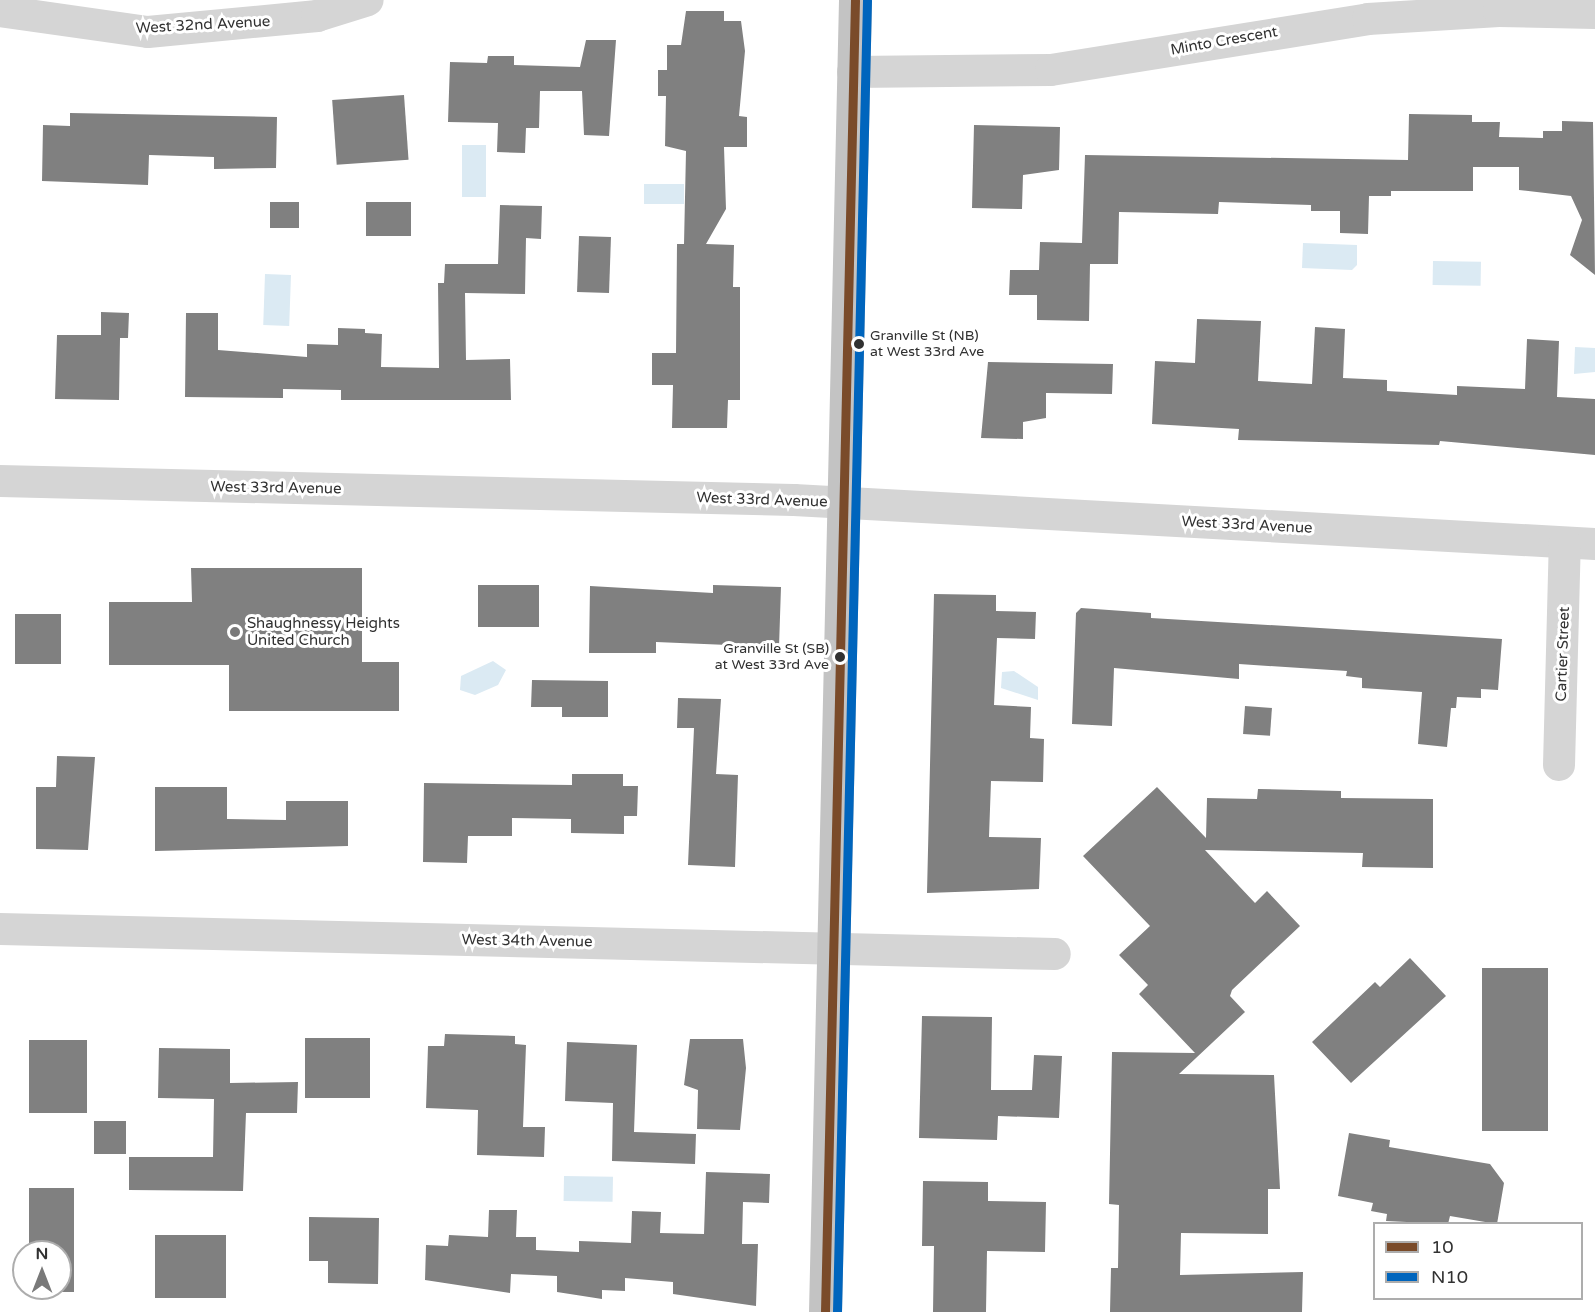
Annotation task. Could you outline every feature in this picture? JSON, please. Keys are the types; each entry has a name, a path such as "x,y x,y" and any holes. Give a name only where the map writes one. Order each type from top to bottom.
{"highway":[{"path":"825,1312 855,0"}],"street":[{"name":"West 32nd Avenue","path":"0,11 148,32 317,16 368,0"},
{"name":"Minto Crescent","path":"853,72 1051,70 1368,19 1499,11 1595,13"},
{"name":"West 33rd Avenue","path":"0,481 843,503 1580,544"},
{"name":"Cartier Street","path":"1559,765 1580,544"},
{"name":"West 34th Avenue","path":"0,929 1055,954"}],"shaded area":[{"path":"462,145 486,145 486,197 462,197"},
{"path":"644,184 684,184 684,204 644,204"},
{"path":"1303,243 1357,245 1357,265 1352,270 1302,268"},
{"path":"1433,261 1481,262 1481,286 1433,285"},
{"path":"265,274 291,275 289,326 263,325"},
{"path":"1575,347 1595,348 1595,372 1574,374"},
{"path":"493,661 506,670 498,685 475,695 460,690 461,676"},
{"path":"1014,671 1038,687 1038,700 1001,688 1002,672"},
{"path":"564,1176 613,1177 613,1202 564,1201"}],"building":[{"path":"686,11 724,11 724,21 741,21 745,51 739,116 747,117 747,147 724,147 726,209 706,244 734,245 733,287 740,287 740,400 728,400 727,428 672,428 673,385 652,385 652,353 676,353 677,244 684,244 686,151 665,146 666,96 658,96 658,70 667,70 667,45 681,45"},
{"path":"586,40 616,40 609,136 584,135 582,91 540,91 539,128 526,128 525,153 497,152 498,123 448,122 450,62 487,63 488,56 514,56 514,65 580,67"},
{"path":"404,95 409,160 337,165 332,100"},
{"path":"70,113 277,117 276,168 214,169 214,157 149,155 148,185 42,181 43,125 70,126"},
{"path":"1409,114 1472,115 1472,122 1500,122 1499,137 1543,138 1543,131 1562,131 1562,121 1593,122 1595,275 1570,255 1582,220 1571,196 1519,190 1519,167 1473,167 1473,191 1391,191 1391,196 1369,196 1368,234 1340,233 1340,211 1311,211 1311,205 1219,202 1218,214 1119,212 1118,264 1090,264 1089,321 1037,320 1037,295 1009,295 1010,270 1039,270 1040,242 1082,243 1085,155 1408,160"},
{"path":"974,125 1060,127 1059,170 1023,175 1022,209 972,208"},
{"path":"270,202 299,202 299,228 270,228"},
{"path":"366,202 411,202 411,236 366,236"},
{"path":"500,205 542,206 541,239 526,238 525,294 465,293 466,360 510,359 511,400 341,400 341,390 283,389 283,398 185,397 186,313 218,313 218,350 307,357 307,344 338,345 338,328 365,329 365,333 382,334 381,367 439,368 438,283 444,283 445,264 498,264"},
{"path":"579,236 611,237 609,293 577,292"},
{"path":"101,312 129,313 128,338 120,338 119,400 55,399 57,335 101,335"},
{"path":"1197,319 1261,321 1258,381 1312,384 1315,327 1345,329 1343,378 1387,380 1387,391 1457,395 1457,386 1525,389 1527,339 1559,341 1557,397 1595,399 1595,455 1440,441 1439,445 1238,440 1239,429 1152,424 1155,361 1195,363"},
{"path":"988,362 1113,364 1112,394 1046,393 1046,418 1023,422 1023,439 981,438"},
{"name":"Shaughnessy Heights United Church","path":"191,568 362,568 362,662 399,662 399,711 229,711 229,665 109,665 109,602 192,602"},
{"path":"478,585 539,585 539,627 478,627"},
{"path":"713,585 781,587 779,647 656,642 656,653 589,653 590,586 713,593"},
{"path":"934,594 996,595 996,611 1036,612 1035,639 997,638 994,705 1031,707 1030,738 1044,739 1043,782 991,781 989,837 1041,838 1039,889 927,893"},
{"path":"1081,608 1151,613 1151,618 1502,639 1498,690 1481,689 1481,698 1457,697 1456,708 1451,708 1447,747 1418,744 1422,692 1362,688 1362,678 1346,676 1347,671 1239,664 1239,679 1114,668 1112,726 1072,724 1076,613"},
{"path":"15,614 61,614 61,664 15,664"},
{"path":"532,680 608,681 608,717 562,717 562,707 531,707"},
{"path":"678,698 721,699 716,774 738,775 735,867 688,865 694,728 677,728"},
{"path":"1245,706 1272,708 1270,736 1243,734"},
{"path":"57,756 95,757 88,850 36,849 36,787 56,787"},
{"path":"572,774 623,774 623,786 638,786 637,816 624,816 624,834 571,833 571,819 512,818 512,836 468,836 467,863 423,862 424,783 572,785"},
{"path":"155,787 227,787 227,819 286,820 286,801 348,801 348,846 155,851"},
{"path":"1157,787 1206,838 1207,798 1257,799 1258,789 1341,791 1341,798 1433,799 1433,868 1362,867 1363,853 1205,850 1255,903 1267,891 1300,926 1232,990 1230,996 1245,1012 1179,1074 1274,1075 1280,1189 1268,1189 1268,1234 1181,1233 1180,1275 1303,1272 1302,1312 1110,1312 1111,1268 1118,1268 1119,1205 1109,1204 1112,1052 1195,1053 1139,994 1148,985 1119,955 1150,926 1083,856"},
{"path":"1410,958 1446,996 1351,1083 1312,1042 1375,982 1380,987"},
{"path":"1482,968 1548,968 1548,1131 1482,1131"},
{"path":"922,1016 992,1017 991,1090 1032,1090 1034,1055 1062,1056 1059,1118 998,1116 997,1140 919,1138"},
{"path":"445,1034 515,1036 515,1044 526,1045 523,1127 545,1127 544,1157 477,1155 478,1110 426,1108 428,1046 444,1046"},
{"path":"305,1038 370,1038 370,1098 305,1098"},
{"path":"690,1039 743,1039 746,1068 740,1130 697,1129 698,1090 684,1085"},
{"path":"29,1040 87,1040 87,1113 29,1113"},
{"path":"567,1042 637,1045 634,1132 696,1134 695,1164 612,1161 613,1103 565,1101"},
{"path":"159,1048 230,1049 230,1083 298,1082 297,1113 246,1113 243,1191 129,1190 129,1157 213,1157 214,1099 158,1098"},
{"path":"94,1121 126,1121 126,1154 94,1154"},
{"path":"1349,1133 1390,1140 1389,1147 1490,1164 1504,1183 1497,1222 1450,1216 1448,1222 1386,1221 1387,1214 1371,1211 1373,1203 1338,1196"},
{"path":"706,1172 770,1174 769,1203 743,1202 742,1244 758,1244 756,1306 673,1294 673,1282 625,1278 625,1291 602,1290 602,1299 557,1292 557,1276 511,1274 510,1293 425,1280 426,1245 448,1246 449,1235 488,1237 489,1210 517,1210 516,1237 536,1237 536,1250 579,1252 579,1241 631,1243 632,1211 661,1212 660,1233 704,1234"},
{"path":"923,1181 988,1182 988,1201 1046,1202 1045,1252 987,1251 986,1312 933,1312 934,1246 922,1246"},
{"path":"29,1188 74,1188 74,1292 72,1292 72,1240 29,1240"},
{"path":"309,1217 379,1218 378,1284 328,1283 328,1261 309,1261"},
{"path":"155,1235 226,1235 226,1298 155,1298"}],"transit line":[{"name":"10","path":"825,1312 855,0"},
{"name":"N10","path":"837,1312 867,0"}],"place":[{"name":"Granville St (NB) at West 33rd Ave","path":"859,344"},
{"name":"Shaughnessy Heights United Church","path":"235,632"},
{"name":"Granville St (SB) at West 33rd Ave","path":"840,657"}]}
